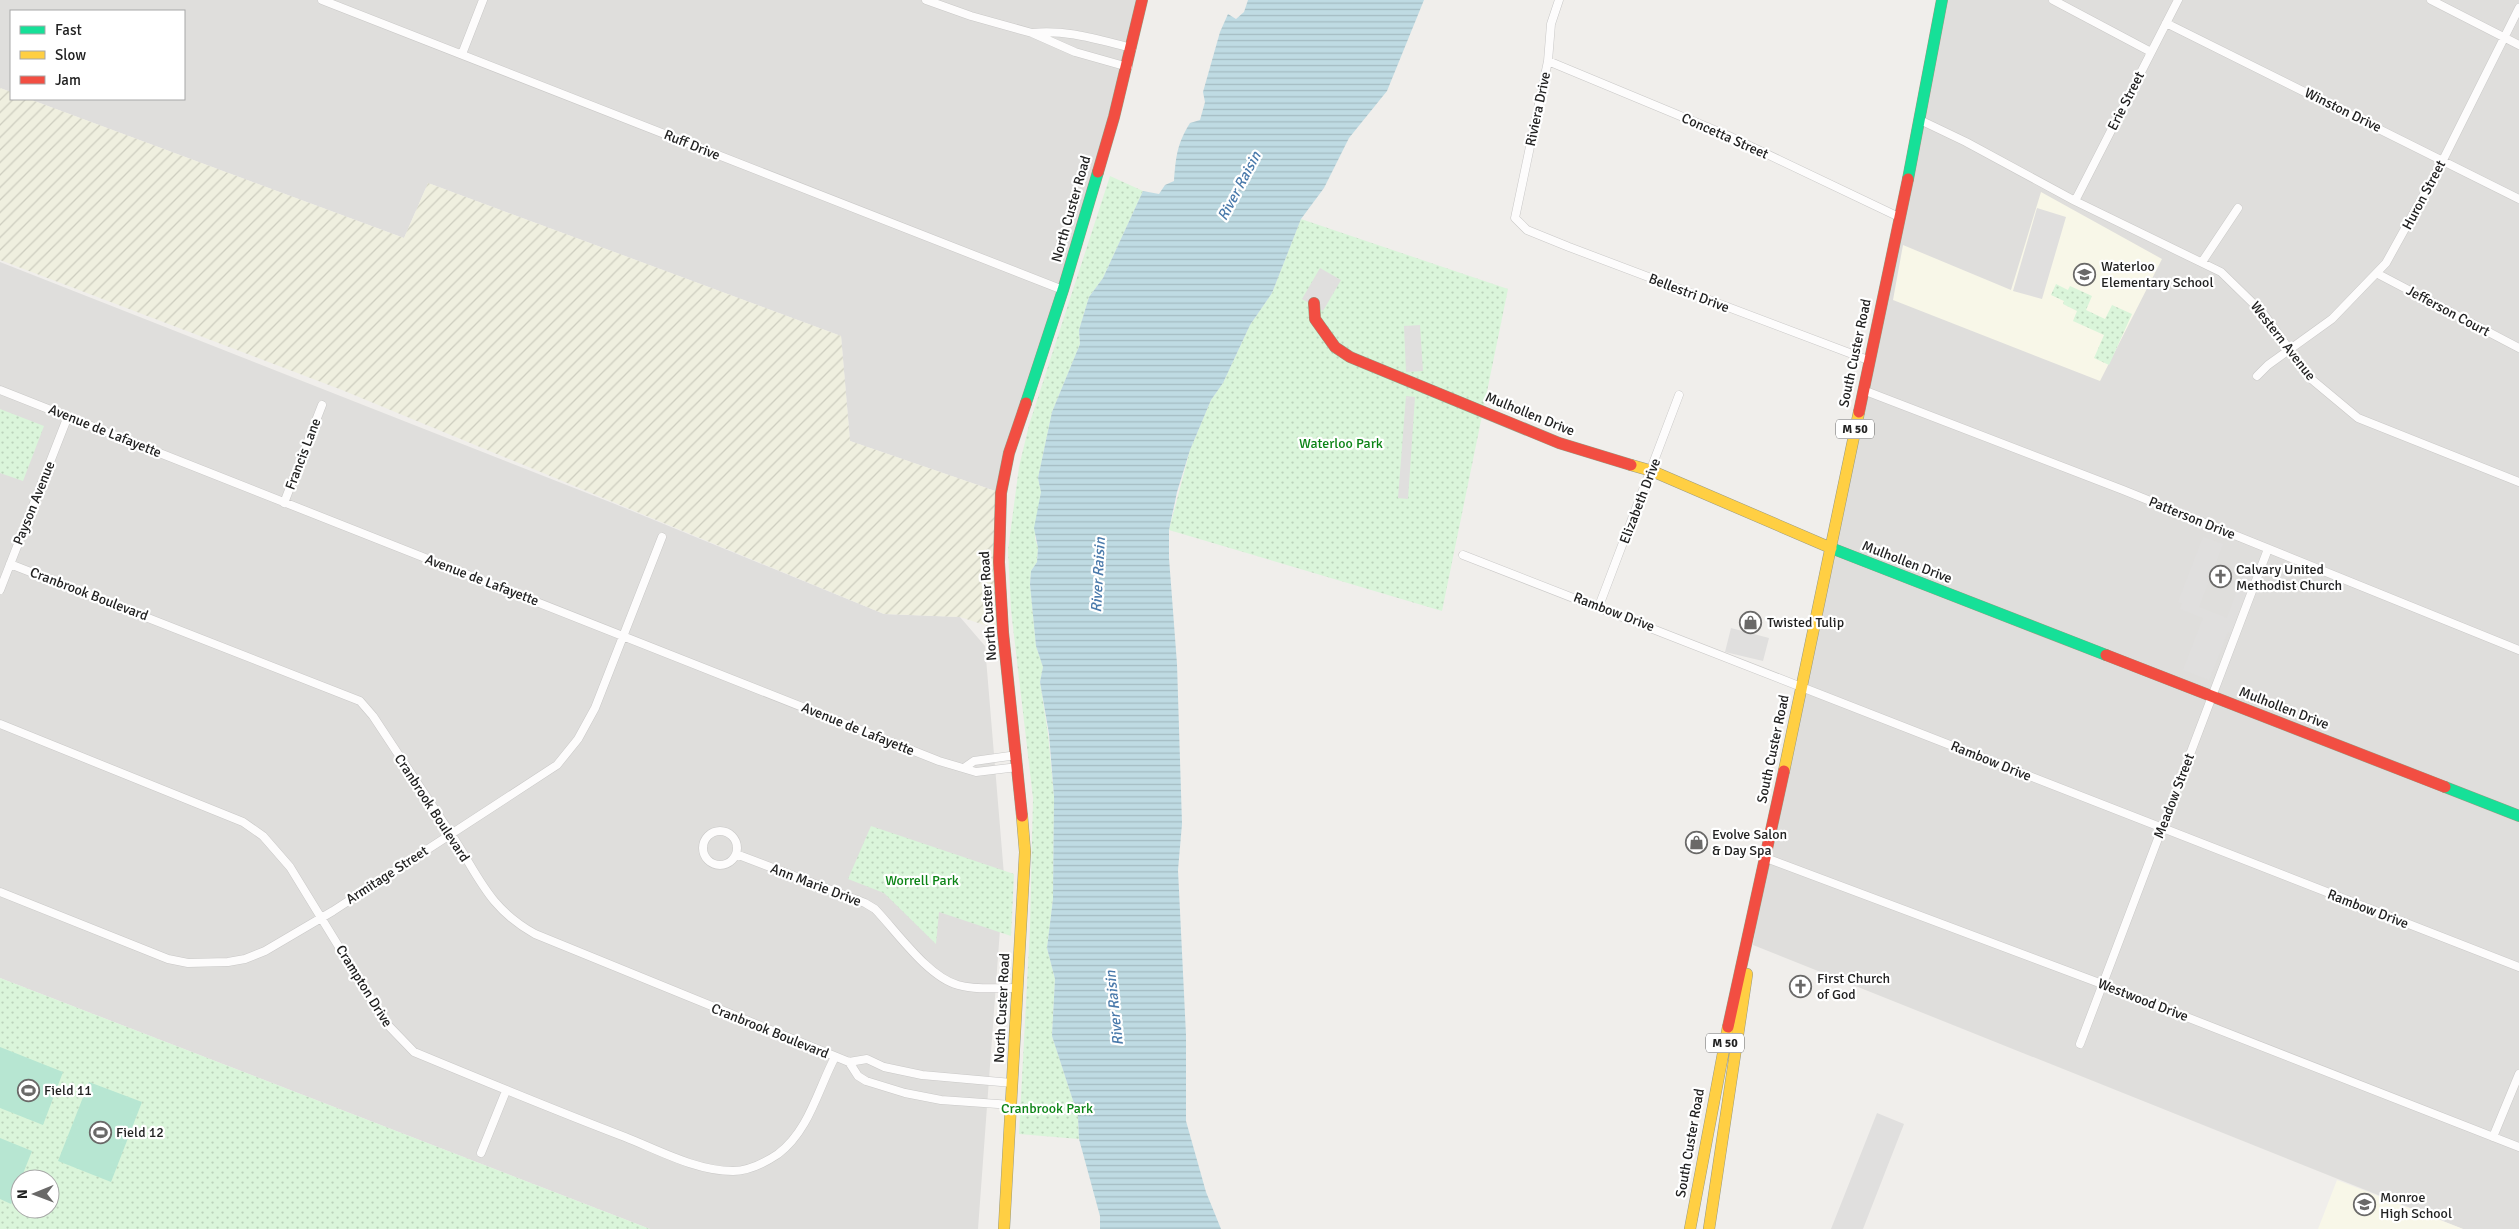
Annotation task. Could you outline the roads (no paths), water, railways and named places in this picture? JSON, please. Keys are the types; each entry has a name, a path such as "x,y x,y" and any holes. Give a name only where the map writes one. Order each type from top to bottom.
{"street":[{"name":"Ruff Drive","path":"322,0 1063,290"},
{"path":"462,54 483,0"},
{"path":"926,0 971,16 1032,32 1049,31 1079,35 1132,48"},
{"name":"North Custer Road","path":"1004,1229 1025,852 1017,755 1003,632 998,562 1001,493 1009,453 1063,290 1128,66 1142,0"},
{"name":"Riviera Drive","path":"1515,218 1548,61 1551,24 1559,0"},
{"name":"South Custer Road","path":"1690,1229 1730,1016 1766,858 1868,360 1920,120 1942,0"},
{"path":"2053,0 2151,52"},
{"name":"Erie Street","path":"2075,201 2178,0"},
{"path":"2431,0 2519,45"},
{"name":"Huron Street","path":"2257,376 2332,319 2378,274 2393,252 2443,160 2519,8"},
{"name":"Winston Drive","path":"2166,23 2519,199"},
{"path":"1032,32 1047,42 1075,52 1128,66"},
{"name":"Concetta Street","path":"1548,61 1731,138 1899,217"},
{"name":"Western Avenue","path":"1920,120 1966,142 2075,201 2221,272 2250,299 2310,378 2358,418 2519,482"},
{"path":"2202,262 2238,208"},
{"name":"Bellestri Drive","path":"1515,218 1527,230 1569,247 1868,360"},
{"name":"Jefferson Court","path":"2378,274 2519,348"},
{"name":"Mulhollen Drive","path":"1314,303 1315,320 1326,338 1350,357 1559,443 1652,471 1830,548 2519,816"},
{"name":"Avenue de Lafayette","path":"0,390 938,761 976,772 1018,768"},
{"name":"Patterson Drive","path":"1863,390 2519,650"},
{"name":"Elizabeth Drive","path":"1599,606 1652,471 1678,395"},
{"name":"Francis Lane","path":"284,503 322,405"},
{"name":"Payson Avenue","path":"0,590 68,416"},
{"name":"Armitage Street","path":"0,892 168,959 188,963 219,963 245,959 265,951 321,918 539,778 562,758 586,726 624,636 662,537"},
{"name":"Meadow Street","path":"2080,1044 2268,549"},
{"name":"Rambow Drive","path":"1463,555 1599,606 2161,829 2519,967"},
{"name":"Cranbrook Boulevard","path":"10,564 335,689 360,701 373,716 493,900 521,926 572,950 849,1062 867,1058 884,1067 922,1076 1012,1083"},
{"name":"Crampton Drive","path":"0,724 244,822 263,836 290,867 385,1022 401,1041 414,1052 506,1091 700,1166 734,1171 778,1154 795,1139 807,1120 835,1057"},
{"path":"964,768 974,761 1017,755"},
{"path":"724,831 733,837 737,848 736,854 724,864 713,864 705,856 704,840 713,832 724,831"},
{"name":"Ann Marie Drive","path":"736,854 865,903 882,916 932,970 950,983 969,987 1016,988"},
{"name":"South Custer Road","path":"1709,1229 1766,858"},
{"name":"Westwood Drive","path":"1766,858 2102,984 2519,1147"},
{"name":"Cranbrook Boulevard","path":"849,1062 858,1076 866,1081 905,1093 941,1100 1012,1105"},
{"path":"2493,1138 2519,1074"},
{"path":"481,1153 506,1091"}],"water":[{"name":"River Raisin","path":"1248,0 1424,0 1387,91 1349,138 1324,188 1301,219 1272,293 1250,325 1223,383 1211,400 1190,450 1177,492 1169,530 1169,558 1177,664 1182,824 1178,870 1186,1035 1186,1121 1206,1192 1221,1229 1100,1229 1100,1216 1079,1139 1078,1116 1052,1036 1055,979 1047,948 1053,899 1054,796 1049,734 1040,682 1043,667 1036,646 1030,584 1031,571 1037,562 1038,548 1034,528 1041,492 1038,478 1052,412 1080,344 1079,330 1089,297 1103,278 1143,191 1159,194 1165,185 1174,181 1182,137 1190,123 1200,120 1205,102 1203,92 1220,32 1228,14 1236,19 1244,12"}],"place":[{"name":"Waterloo Elementary School","path":"2085,274"},
{"name":"Calvary United Methodist Church","path":"2220,577"},
{"name":"Twisted Tulip","path":"1751,622"},
{"name":"Evolve Salon & Day Spa","path":"1696,842"},
{"name":"First Church of God","path":"1801,986"},
{"name":"Field 11","path":"28,1090"},
{"name":"Field 12","path":"100,1132"},
{"name":"Monroe High School","path":"2364,1205"}],"park label":[{"name":"Waterloo Park","path":"1341,443"},
{"name":"Worrell Park","path":"922,880"},
{"name":"Cranbrook Park","path":"1047,1108"}]}
